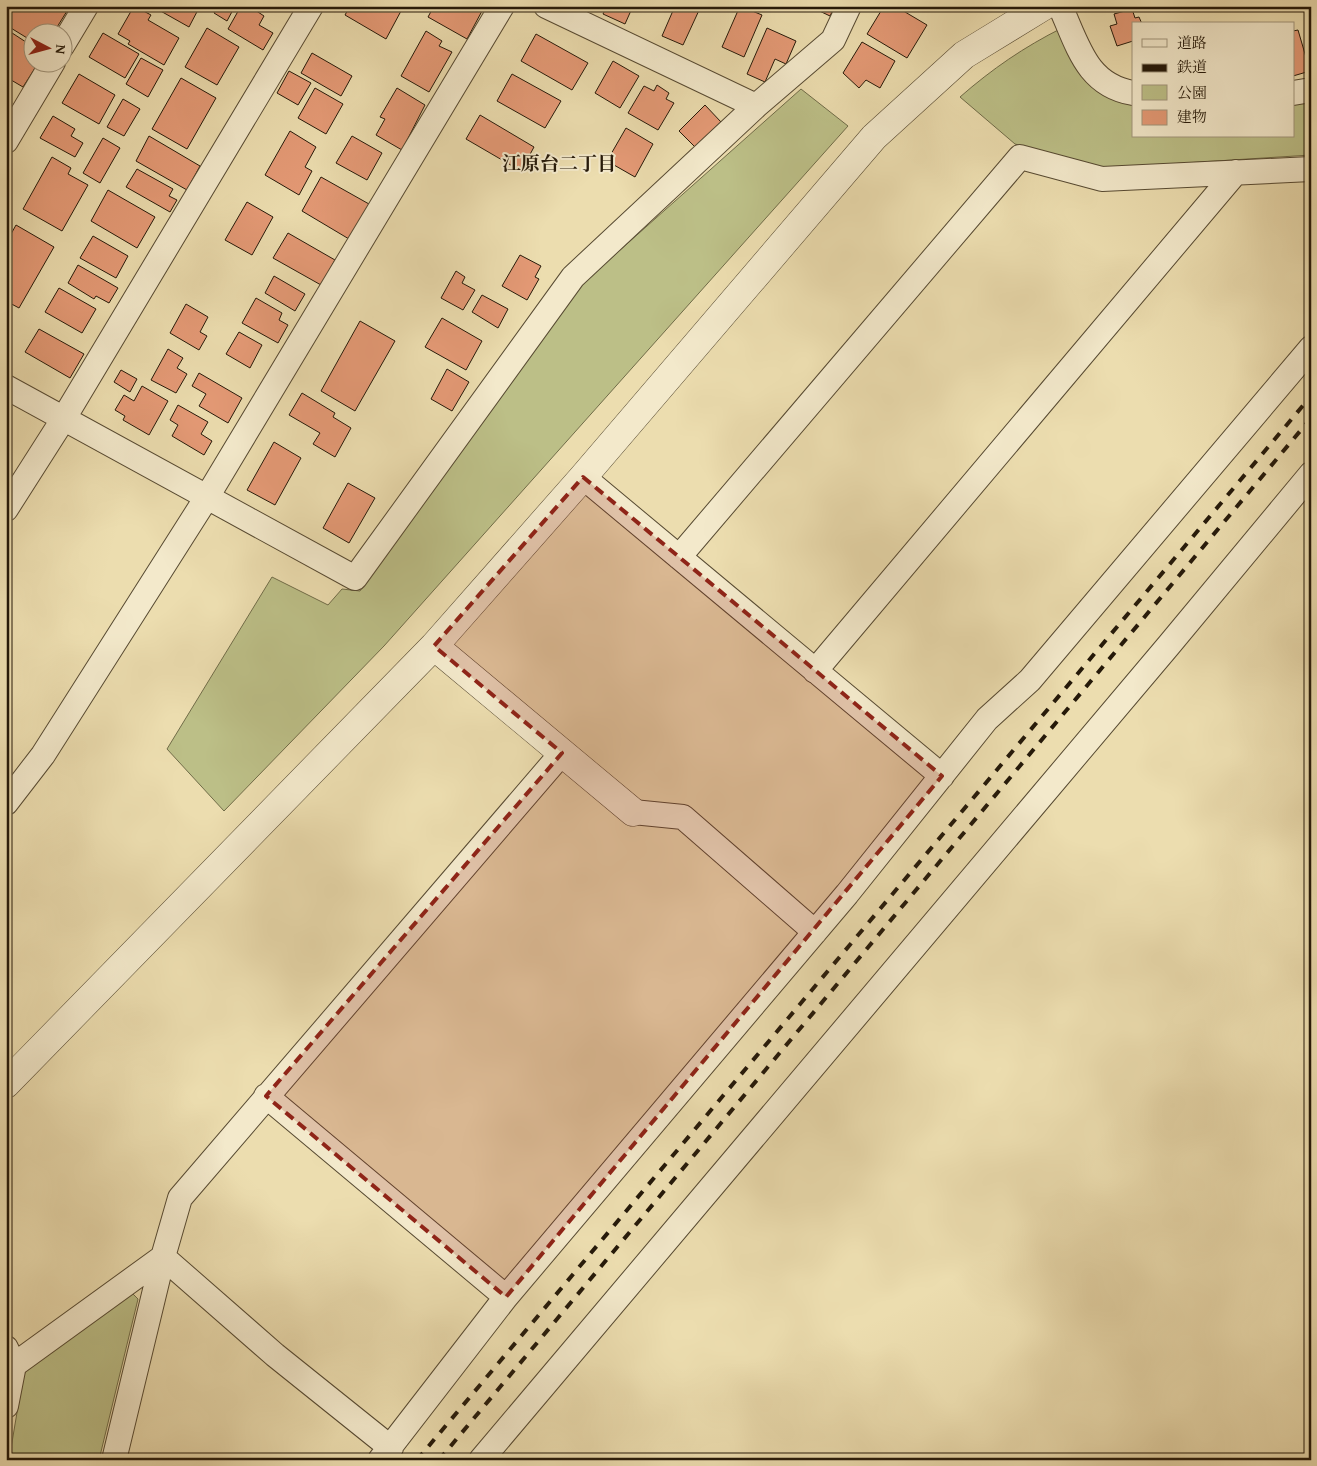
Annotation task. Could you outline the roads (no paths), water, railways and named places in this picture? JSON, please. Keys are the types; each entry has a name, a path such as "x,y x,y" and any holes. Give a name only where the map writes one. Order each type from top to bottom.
{"street":[{"path":"72,29 86,6"},
{"path":"6,509 64,418 311,6"},
{"path":"6,803 43,755 207,497 502,6"},
{"path":"546,6 756,106"},
{"path":"6,387 355,578 572,276 756,106 833,40 850,6"},
{"path":"6,1084 434,646 583,477 874,137 964,55 1044,6"},
{"path":"1060,6 1091,71 1104,83 1132,93"},
{"path":"6,141 46,72"},
{"path":"1294,93 1311,90"},
{"path":"679,557 1020,157 1102,179 1311,169"},
{"path":"815,671 1236,172"},
{"path":"163,1257 390,1454 506,1297 815,932 987,719 1030,680 1311,348"},
{"path":"481,1460 1170,645 1311,474"},
{"path":"583,477 942,776"},
{"path":"434,646 634,812 683,816 815,932"},
{"path":"114,1460 163,1257 180,1198 562,753"},
{"path":"266,1096 506,1297"},
{"path":"6,1406 9,1360 163,1257"}],"railway":[{"path":"417,1460 1311,396"},
{"path":"439,1460 1311,418"}],"district":[{"name":"江原台二丁目","path":"559,163"}]}
